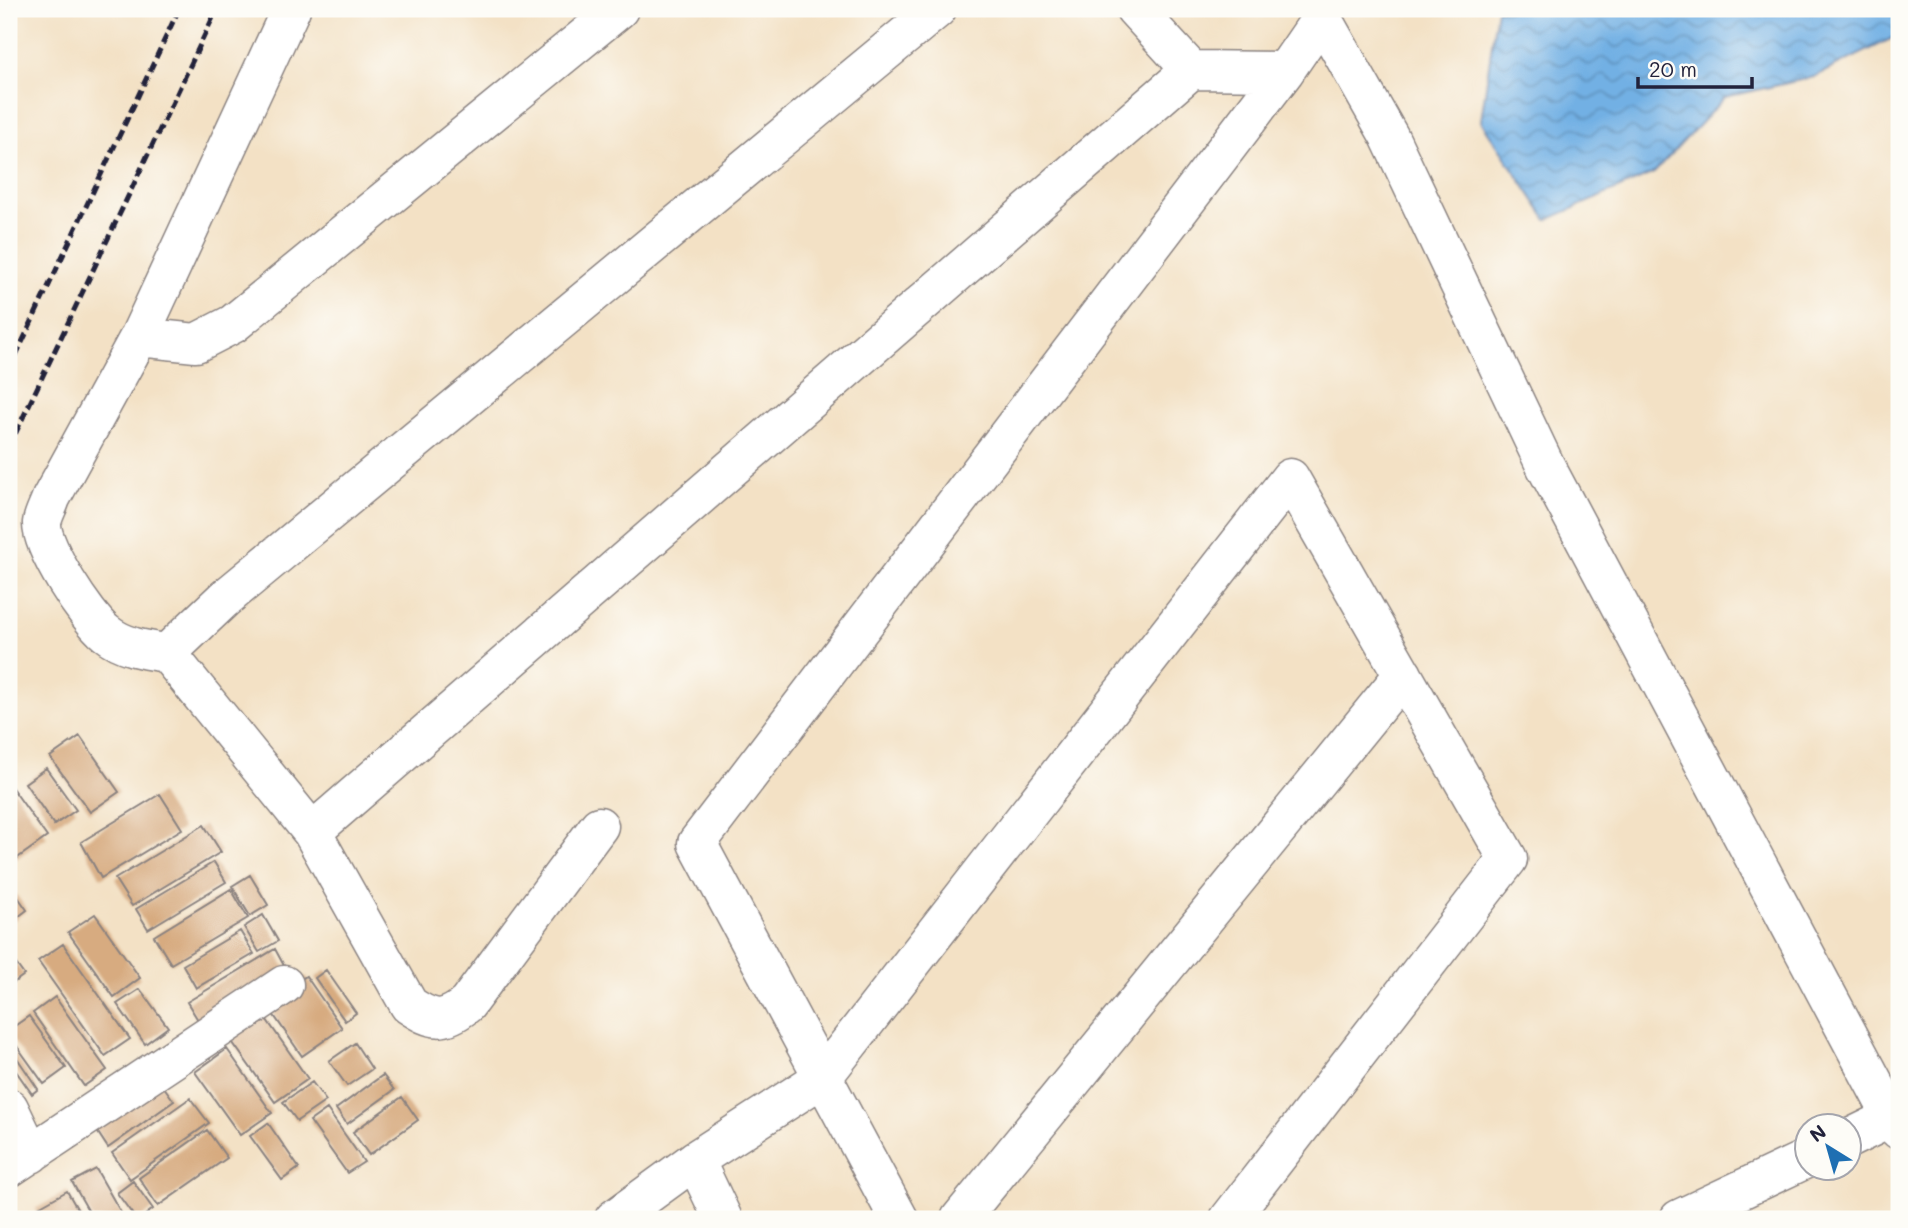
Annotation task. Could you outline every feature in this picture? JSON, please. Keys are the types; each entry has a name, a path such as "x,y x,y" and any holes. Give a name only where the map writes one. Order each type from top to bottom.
{"street":[{"path":"291,9 139,337 51,498 42,522 46,541 78,600 92,619 107,634 138,649 167,653 312,832 409,1005 431,1017 453,1015 467,1004 598,826"},
{"path":"139,337 196,343 233,324 620,9"},
{"path":"167,653 223,600 937,9"},
{"path":"1135,9 1191,70"},
{"path":"899,1219 697,843 1285,71 1319,13 1389,136 1546,467 1897,1120 1862,1134"},
{"path":"312,832 1191,70 1285,71"},
{"path":"614,1219 695,1160 822,1078 1290,478 1508,859 1229,1219"},
{"path":"960,1219 1403,676"},
{"path":"9,1108 20,1161 284,985"},
{"path":"695,1160 723,1219"},
{"path":"1679,1219 1792,1166"}],"water":[{"path":"1497,9 1899,9 1899,35 1814,77 1725,97 1654,173 1547,220 1481,121"}],"building":[{"path":"80,736 119,792 90,812 50,757"},
{"path":"46,768 76,810 54,825 25,783"},
{"path":"9,786 47,837 9,864"},
{"path":"160,794 182,829 101,878 81,842"},
{"path":"204,825 221,852 132,906 115,879"},
{"path":"214,862 226,882 148,929 136,909"},
{"path":"250,875 268,905 250,916 232,886"},
{"path":"9,884 27,910 9,924"},
{"path":"231,889 248,918 171,964 154,936"},
{"path":"95,914 140,978 114,997 68,932"},
{"path":"263,915 278,941 259,952 244,927"},
{"path":"240,931 254,954 196,988 183,965"},
{"path":"63,944 130,1039 105,1056 38,961"},
{"path":"275,949 288,973 201,1025 187,1002"},
{"path":"9,954 24,975 9,986"},
{"path":"326,970 356,1013 345,1021 315,978"},
{"path":"306,976 342,1028 302,1056 266,1004"},
{"path":"140,989 168,1027 145,1044 117,1004"},
{"path":"55,997 107,1070 84,1086 33,1013"},
{"path":"262,1013 308,1079 275,1102 228,1036"},
{"path":"29,1016 66,1068 44,1084 9,1035 9,1030"},
{"path":"355,1043 372,1069 347,1086 329,1061"},
{"path":"9,1046 38,1089 32,1094 9,1061"},
{"path":"227,1049 272,1113 240,1135 195,1072"},
{"path":"383,1075 394,1090 347,1124 336,1109"},
{"path":"156,1076 174,1101 108,1148 91,1122"},
{"path":"312,1082 326,1101 297,1121 283,1102"},
{"path":"402,1097 418,1120 369,1155 353,1132"},
{"path":"190,1098 209,1123 130,1179 112,1153"},
{"path":"327,1109 364,1162 347,1173 310,1121"},
{"path":"268,1123 299,1168 282,1180 250,1136"},
{"path":"207,1130 227,1158 158,1206 139,1178"},
{"path":"96,1169 123,1219 93,1219 72,1182"},
{"path":"133,1181 153,1209 140,1219 136,1219 117,1193"},
{"path":"67,1191 83,1219 41,1219 35,1209"}],"railway":[{"path":"9,370 179,9"},
{"path":"9,447 217,9"}]}
